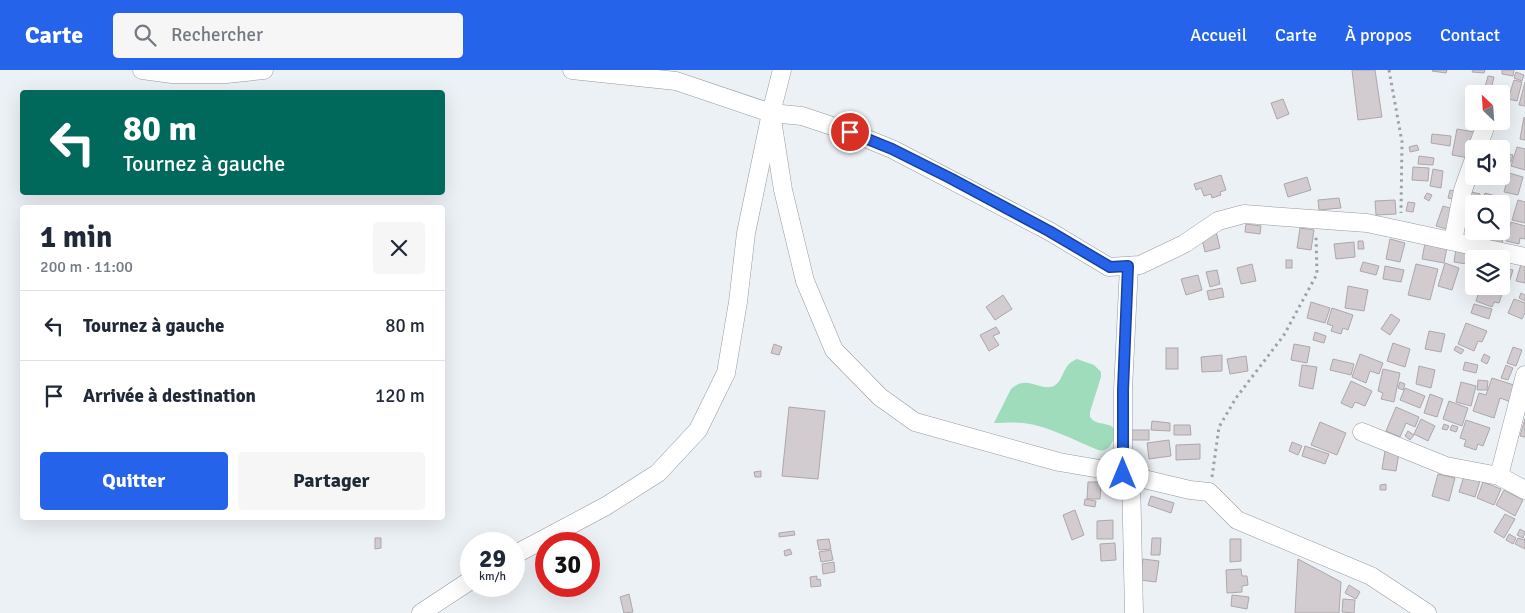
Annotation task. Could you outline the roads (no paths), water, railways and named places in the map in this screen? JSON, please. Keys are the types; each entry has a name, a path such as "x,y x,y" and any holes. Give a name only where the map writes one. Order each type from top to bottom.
{"street":[{"path":"142,70 172,74 226,74 264,70"},
{"path":"572,70 676,82 771,113 802,116 850,132 892,149 1049,231 1110,267 1140,265 1184,244 1218,221 1244,214 1367,223 1525,257"},
{"path":"525,549 606,506 658,473 698,430 726,373 738,302 746,233 782,70"},
{"path":"771,113 783,190 805,281 834,350 880,397 915,422 1059,462 1127,475 1190,490 1209,492 1237,520 1371,576 1427,613"},
{"path":"1453,241 1465,185"},
{"path":"1128,266 1123,390 1134,613"},
{"path":"1499,476 1525,375"},
{"path":"1362,432 1446,466 1499,476 1525,490"},
{"path":"421,613 460,587"}]}
